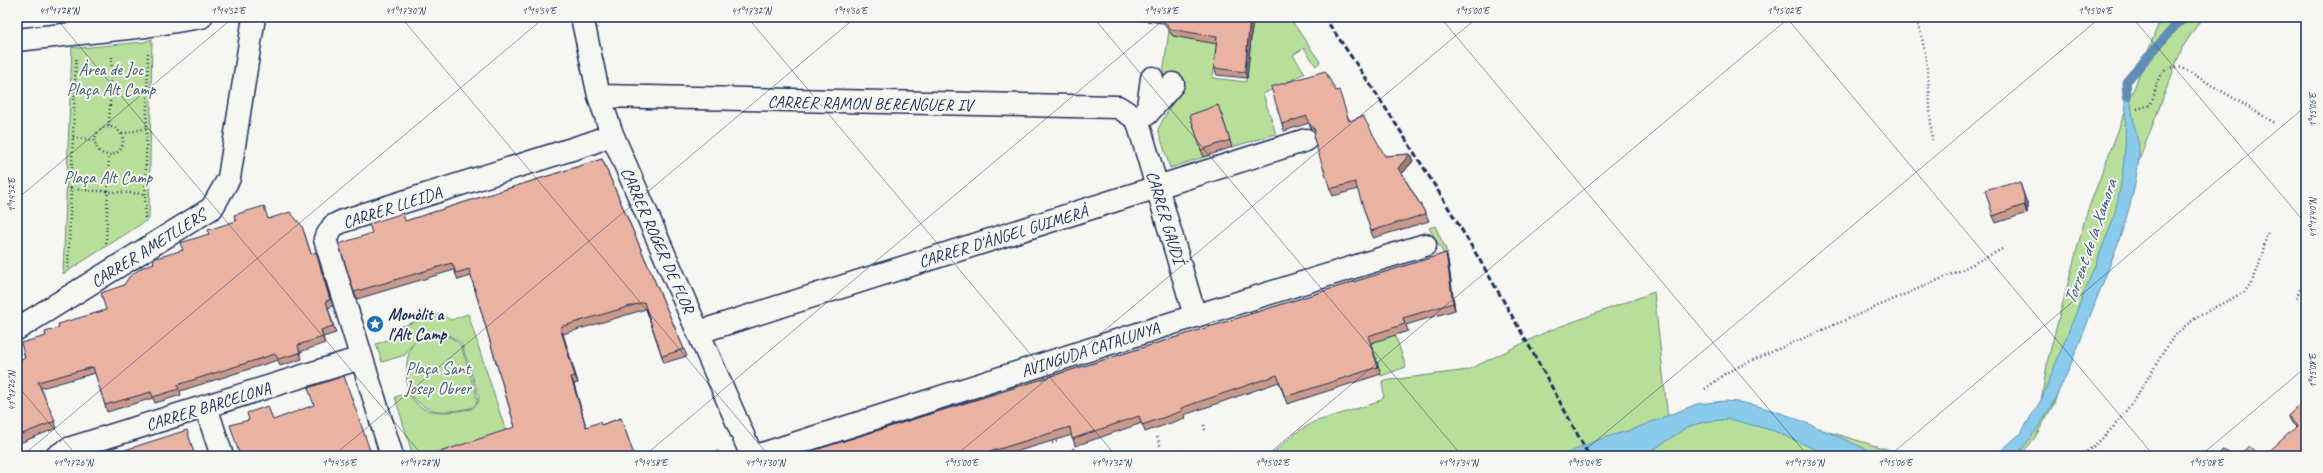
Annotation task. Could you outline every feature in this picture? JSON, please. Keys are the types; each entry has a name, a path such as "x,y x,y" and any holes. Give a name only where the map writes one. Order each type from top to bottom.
{"street":[{"path":"17,40 146,26 200,17"},
{"name":"CARRER AMETLLERS","path":"17,329 212,208 229,178 254,17"},
{"name":"CARRER ROGER DE FLOR","path":"582,17 599,96 612,134 752,456"},
{"path":"1142,117 1163,81"},
{"name":"CARRER RAMON BERENGUER IV","path":"599,96 1118,107 1142,117"},
{"name":"CARRER GAUDÍ","path":"1142,117 1157,189 1195,316"},
{"name":"CARRER LLEIDA","path":"392,456 325,240 333,226 591,143 612,134"},
{"name":"CARRER D'ÀNGEL GUIMERÀ","path":"698,332 1157,189 1306,140"},
{"name":"AVINGUDA CATALUNYA","path":"756,456 1195,316 1425,245"},
{"name":"CARRER BARCELONA","path":"57,456 68,449 361,358"},
{"path":"206,407 222,456"}],"path":[{"path":"1915,17 1920,28 1932,140"},
{"path":"145,218 148,44"},
{"path":"67,274 76,52"},
{"path":"109,126 112,52"},
{"path":"2136,109 2150,105 2158,81 2164,70 2168,67 2176,66 2183,68 2275,123"},
{"path":"109,126 122,134 124,141 122,149 116,154 109,156 102,154 96,148 94,141 96,134 101,128 109,126"},
{"path":"122,134 147,128"},
{"path":"73,137 94,141"},
{"path":"106,250 109,156"},
{"path":"70,189 145,194"},
{"path":"2080,456 2095,447 2114,426 2140,392 2174,336 2196,318 2244,292 2250,286 2258,270 2268,231"},
{"path":"1705,389 1726,373 1746,362 1959,271 2002,249"},
{"path":"2297,298 2300,289"},
{"path":"1204,425 1205,430"},
{"path":"1157,438 1161,448"},
{"path":"1052,443 1059,441"},
{"path":"1073,448 1074,452"},
{"path":"717,451 719,456"},
{"path":"1166,455 1184,451"},
{"path":"1210,455 1223,451"}],"green space":[{"path":"1253,17 1289,17 1320,62 1316,66 1304,48 1293,55 1305,73 1263,94 1276,134 1232,147 1221,112 1192,122 1204,157 1170,168 1158,129 1181,87 1162,80 1169,31 1173,36 1218,29 1213,78 1246,82"},
{"path":"2161,17 2207,17 2200,21 2182,48 2080,315 2054,404 2034,439 2020,456 2001,456 2039,413 2048,359 2086,215"},
{"name":"Plaça Alt Camp","path":"152,39 149,219 63,274 72,47 80,48 144,42"},
{"path":"1435,226 1448,254 1444,254 1429,228"},
{"path":"1654,292 1669,428 1706,415 1775,416 1910,456 1269,456 1297,432 1314,422 1375,403 1384,397 1382,381 1468,370 1548,331"},
{"path":"439,314 451,320 468,314 506,432 426,456 413,456 395,397 407,393 420,407 429,411 449,412 472,409 478,403 479,397 462,345 457,340 442,333 429,333 418,338 405,355 382,362 376,344 387,340 393,329"},
{"path":"1394,331 1406,367 1381,376 1369,339"},
{"name":"Plaça Sant Josep Obrer","path":"428,334 437,334 450,337 461,346 477,397 477,403 471,408 451,411 436,411 422,405 407,391 407,366 410,350 414,343"}],"water":[{"path":"2130,82 2130,96 2138,142 2139,157 2133,193 2117,246 2073,360 2054,401 2043,420 2016,456 1995,456 2021,433 2041,400 2112,223 2123,172 2126,121 2124,86"},
{"path":"1725,401 1745,403 1765,408 1806,422 1883,456 1831,456 1774,431 1730,419 1704,422 1687,427 1644,456 1561,456 1600,439 1634,429 1697,404"}],"building":[{"path":"1161,17 1250,17 1245,72 1214,68 1217,37 1170,29"},
{"path":"1325,71 1336,91 1339,90 1349,121 1363,116 1385,156 1410,154 1398,168 1426,214 1371,231 1355,182 1330,189 1314,139 1315,130 1308,122 1307,116 1282,124 1271,87"},
{"path":"1218,105 1230,140 1201,150 1190,115"},
{"path":"602,159 684,349 662,356 644,302 560,327 575,376 571,377 586,427 600,422 601,425 621,418 634,455 438,456 437,453 515,427 469,269 456,273 452,263 354,292 339,244 372,233 369,224 403,213 405,221"},
{"path":"2010,183 2020,183 2024,196 2024,205 1993,216 1985,190"},
{"path":"264,206 268,219 290,212 302,226 311,254 316,252 330,300 326,301 333,326 321,330 323,337 298,345 300,353 278,359 275,354 177,385 179,389 153,397 151,392 105,405 93,367 38,382 55,421 17,436 17,360 25,358 21,343 46,336 45,332 59,328 58,324 106,310 101,293 124,285 129,277 141,268 154,263 153,259 183,250 180,243 209,234 208,230 236,221 234,215"},
{"path":"1446,253 1453,303 1403,318 1405,324 1368,336 1378,367 1285,397 1277,375 1181,408 1182,411 1142,425 1139,416 1072,439 1070,427 980,455 978,451 961,456 796,456"},
{"path":"344,376 372,456 240,456 230,425 249,420 247,413 268,406 273,420 314,405 308,388"},
{"path":"2306,399 2306,456 2264,456 2297,426 2288,416"},
{"path":"187,430 195,456 106,456"},
{"path":"2249,446 2258,456 2238,456"},
{"path":"2222,450 2238,456 2219,456"}],"waterway":[{"name":"Torrent de la Xamora","path":"2127,96 2126,82 2175,26 2186,17"}],"railway":[{"path":"1324,17 1396,123 1463,232 1528,343 1589,456"}],"place":[{"name":"Monòlit a l'Alt Camp","path":"375,324"}],"park label":[{"name":"Àrea de Joc Plaça Alt Camp","path":"111,79"}]}
